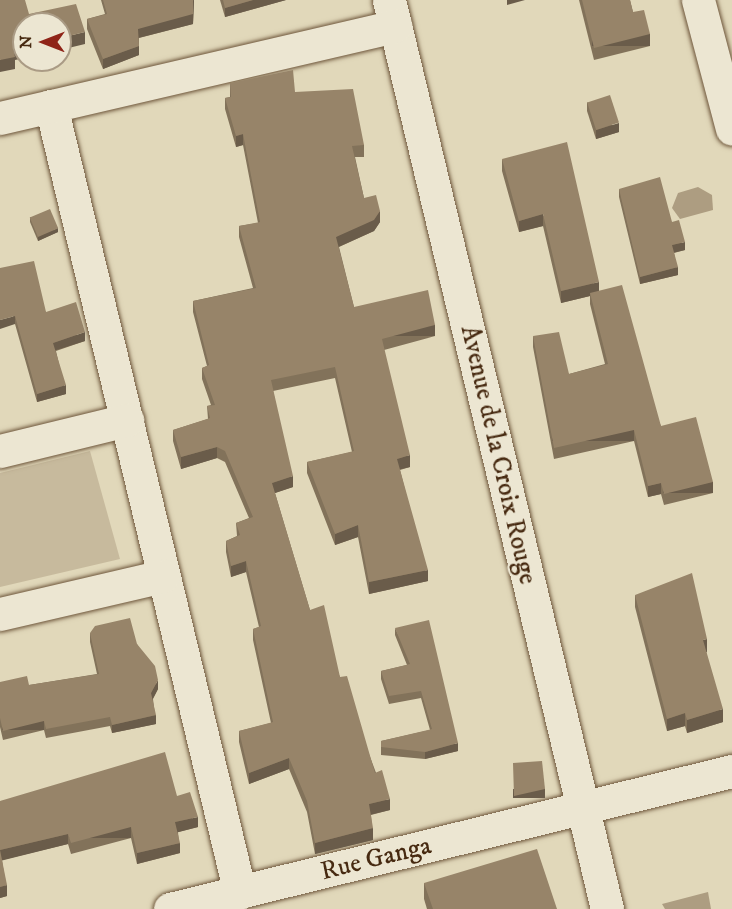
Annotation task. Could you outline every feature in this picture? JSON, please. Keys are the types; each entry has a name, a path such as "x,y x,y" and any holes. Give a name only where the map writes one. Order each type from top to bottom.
{"street":[{"path":"698,0 731,118"},
{"path":"0,118 392,13"},
{"name":"Avenue de la Croix Rouge","path":"392,13 607,909"},
{"path":"51,106 162,576 240,893"},
{"path":"0,451 127,420"},
{"path":"0,614 162,576"},
{"name":"Rue Ganga","path":"170,909 732,771"}],"shaded area":[{"path":"698,187 712,195 713,210 680,219 672,208 678,193"},
{"path":"90,451 120,559 0,587 0,473"},
{"path":"708,892 711,909 665,909 662,904"}],"building":[{"path":"0,0 25,0 28,12 12,12 12,58 0,60"},
{"path":"103,0 193,0 193,14 138,29 139,46 103,59 87,19 107,14"},
{"path":"223,0 253,0 225,8"},
{"path":"582,0 630,0 633,12 644,10 650,34 594,48"},
{"path":"76,4 85,32 72,35 72,12 38,12"},
{"path":"293,70 295,92 353,89 364,145 352,146 364,198 376,195 380,211 374,220 336,237 354,307 428,290 435,325 382,339 410,455 397,459 428,570 369,582 358,525 335,534 307,462 354,451 335,367 271,380 293,476 272,483 310,610 324,605 340,677 347,676 375,773 382,770 390,799 369,804 373,828 315,843 307,801 289,758 249,773 239,731 273,722 253,629 261,626 246,561 231,566 226,541 240,535 236,523 253,517 225,451 217,447 181,457 173,430 210,418 207,406 215,405 202,368 209,365 193,301 256,288 239,226 260,222 243,134 236,136 225,98 231,97 230,83"},
{"path":"610,95 619,123 596,130 587,102"},
{"path":"567,142 599,282 561,291 543,214 519,221 502,159"},
{"path":"660,177 672,222 679,220 685,242 672,245 678,267 640,277 619,189"},
{"path":"50,209 58,228 38,237 30,218"},
{"path":"34,261 46,312 76,302 85,332 53,343 66,385 37,394 15,316 0,320 0,268"},
{"path":"622,285 661,426 696,417 713,482 664,494 661,483 648,486 634,430 554,448 533,336 559,332 569,374 608,364 590,293"},
{"path":"692,573 707,639 703,640 723,709 687,720 685,713 667,719 635,595"},
{"path":"130,618 137,644 155,666 158,680 151,693 156,715 112,725 110,717 46,729 44,721 3,731 0,718 0,682 27,676 29,685 99,674 90,633 95,626"},
{"path":"429,620 458,743 425,752 381,747 381,741 432,729 421,691 389,696 381,671 410,664 395,628"},
{"path":"165,752 177,796 190,792 198,817 175,822 180,843 137,853 131,827 71,843 68,834 0,850 0,801"},
{"path":"542,761 545,789 514,796 513,763"},
{"path":"537,849 557,909 433,909 424,883"},
{"path":"0,850 7,885 0,887"}]}
